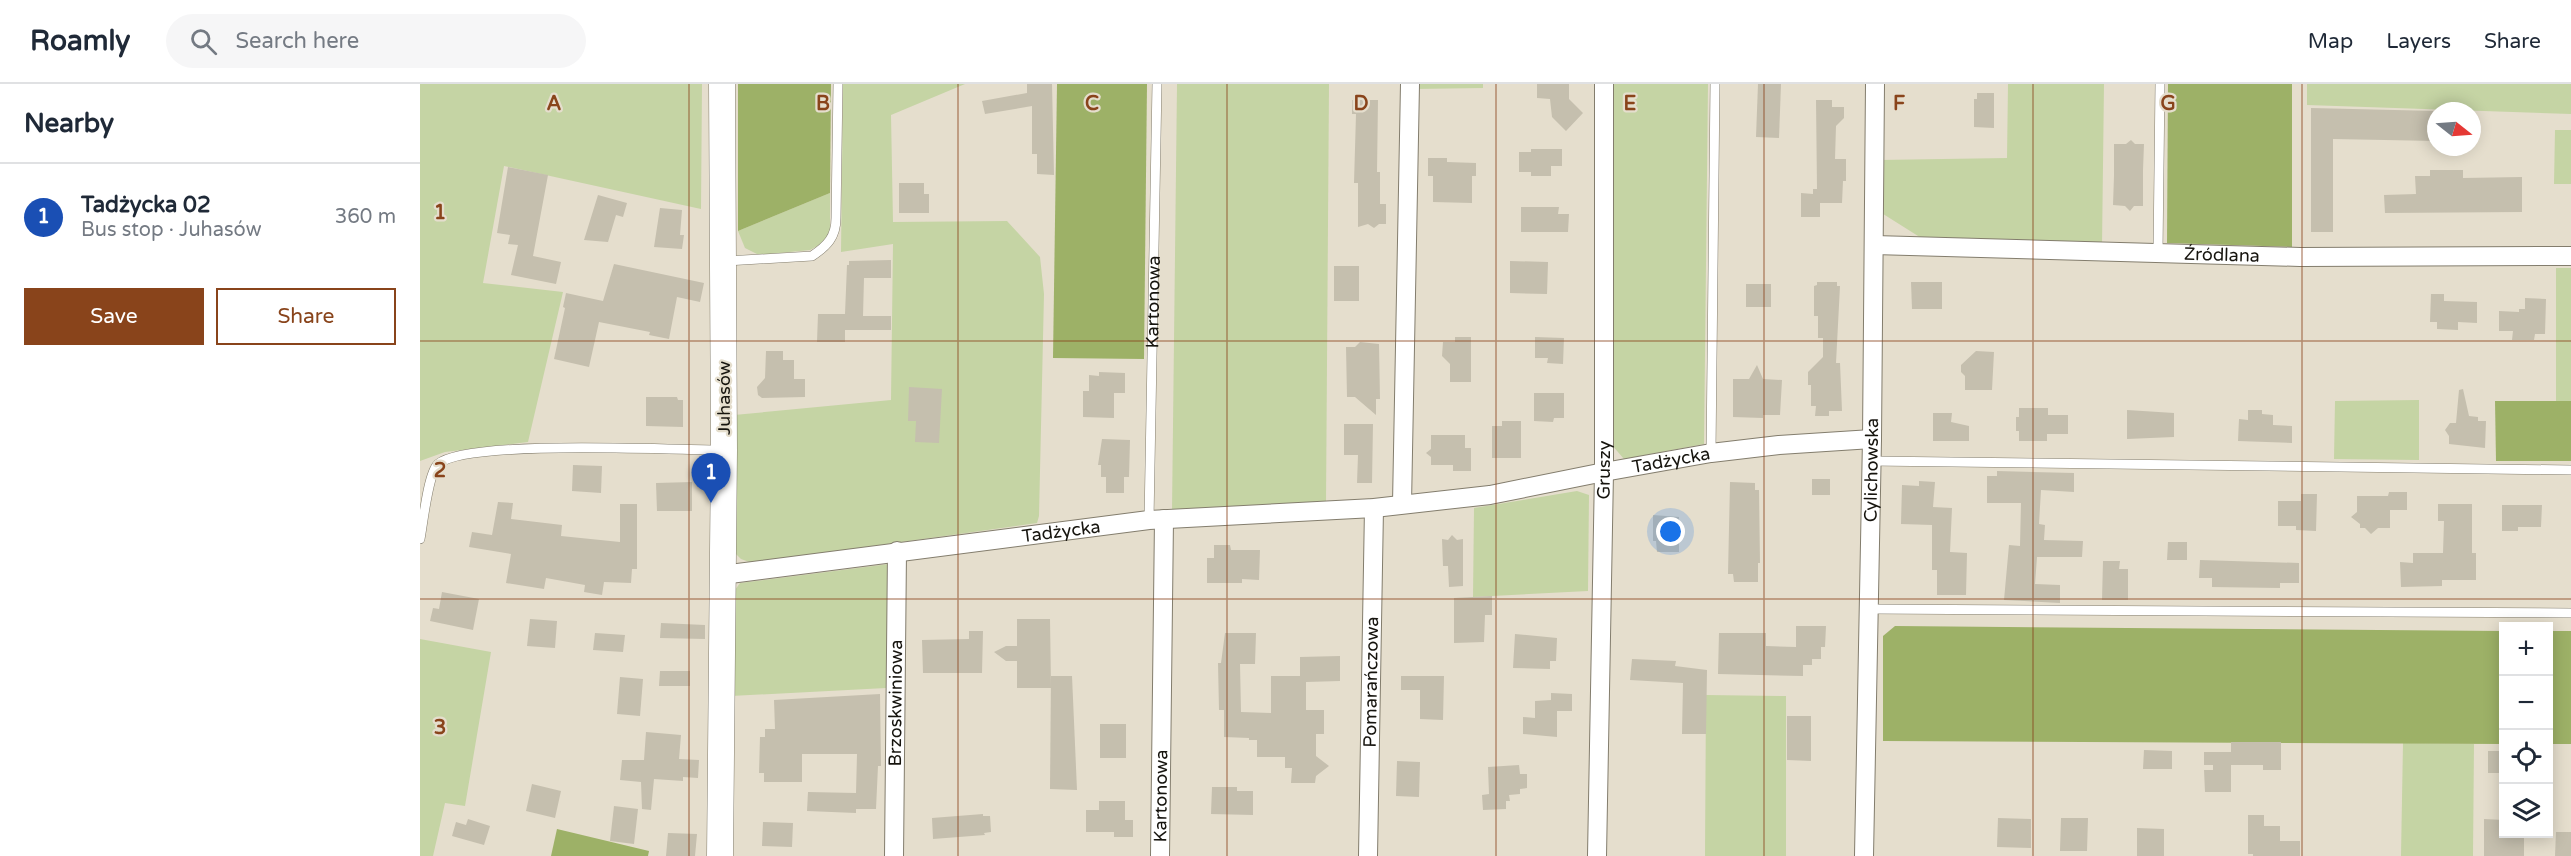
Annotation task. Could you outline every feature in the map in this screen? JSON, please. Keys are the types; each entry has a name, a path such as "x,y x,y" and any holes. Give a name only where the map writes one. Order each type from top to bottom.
{"street":[{"name":"Juhasów","path":"720,856 724,450 722,84"},
{"path":"1402,504 1410,84"},
{"name":"Gruszy","path":"1597,856 1604,472 1605,84"},
{"name":"Cylichowska","path":"1863,856 1872,439 1875,84"},
{"name":"Źródlana","path":"1874,245 2300,257 2571,256"},
{"name":"Tadżycka","path":"722,575 897,551 1157,520 1374,508 1490,495 1711,453 1779,445 1872,439"},
{"name":"Pomarańczowa","path":"1368,856 1374,508"},
{"name":"Kartonowa","path":"1157,520 1160,856"},
{"name":"Brzoskwiniowa","path":"894,856 897,551"}],"lane":[{"path":"723,261 812,256 831,240 836,230 837,218 838,84"},
{"name":"Kartonowa","path":"1157,84 1157,520"},
{"path":"1711,453 1715,84"},
{"path":"2157,252 2160,84"},
{"path":"420,539 433,472 441,462 460,455 520,449 724,450"},
{"path":"1870,461 2571,470"},
{"path":"1868,609 2571,613"}],"green space":[{"path":"420,84 702,84 701,209 504,166 483,283 563,292 528,442 445,452 420,461"},
{"path":"738,84 831,84 830,193 738,231"},
{"path":"843,84 965,84 891,115 893,222 1007,221 1040,257 1044,294 1039,516 1037,523 752,563 741,559 734,552 734,415 891,400 893,244 841,252"},
{"path":"1057,84 1147,84 1144,359 1053,358"},
{"path":"1177,84 1329,84 1326,503 1172,511"},
{"path":"1415,84 1483,84 1483,88 1415,89"},
{"path":"1614,84 1708,84 1704,444 1624,459 1611,444"},
{"path":"2008,84 2104,84 2102,246 1926,241 1880,212 1879,160 2007,158"},
{"path":"2168,84 2292,84 2292,247 2167,243"},
{"path":"2307,84 2571,84 2571,114 2481,111 2481,102 2427,102 2427,109 2307,105"},
{"path":"2555,130 2571,130 2571,184 2554,184"},
{"path":"830,193 830,234 821,244 810,250 759,255 745,248 738,231"},
{"path":"2556,268 2571,268 2571,401 2556,401"},
{"path":"2419,400 2419,460 2334,459 2335,401"},
{"path":"2495,401 2571,401 2571,461 2496,461"},
{"path":"1577,491 1589,495 1588,591 1473,597 1474,508"},
{"path":"889,564 886,688 731,696 735,590 740,583"},
{"path":"1895,626 2499,631 2499,744 1883,741 1883,636"},
{"path":"2553,631 2571,631 2571,744 2553,744"},
{"path":"420,639 491,652 465,806 445,803 433,856 420,856"},
{"path":"1706,695 1786,696 1786,856 1705,856"},
{"path":"2403,743 2474,744 2473,856 2401,856"},
{"path":"557,829 649,851 648,856 551,856"}],"building":[{"path":"1027,84 1052,84 1054,175 1037,174 1037,154 1032,154 1032,106 985,114 982,101 1027,93"},
{"path":"1537,84 1569,84 1569,99 1583,113 1566,131 1552,117 1550,99 1537,98"},
{"path":"1758,84 1781,84 1779,138 1756,137"},
{"path":"1977,93 1994,93 1994,128 1974,127 1974,99 1977,99"},
{"path":"1352,100 1378,100 1377,172 1380,172 1380,204 1386,204 1386,224 1379,224 1374,228 1368,224 1358,227 1358,183 1354,183 1356,114 1352,114"},
{"path":"1816,100 1832,100 1832,107 1844,107 1844,118 1836,126 1835,159 1846,159 1846,181 1843,181 1842,203 1820,203 1820,217 1801,217 1801,193 1813,194 1813,189 1817,189"},
{"path":"2311,108 2427,111 2427,141 2333,139 2333,232 2311,232"},
{"path":"2131,140 2135,144 2144,144 2143,206 2134,206 2130,211 2125,206 2113,205 2114,144 2126,144"},
{"path":"1531,149 1562,149 1562,166 1551,166 1551,176 1531,176 1531,172 1519,172 1519,152 1531,152"},
{"path":"1428,158 1447,158 1447,162 1476,163 1476,176 1472,176 1472,203 1433,202 1433,176 1428,176"},
{"path":"508,167 548,175 533,256 561,262 556,284 511,275 518,245 508,244 510,235 497,233"},
{"path":"2430,170 2463,170 2463,178 2522,177 2522,212 2385,213 2384,195 2416,194 2415,176 2430,176"},
{"path":"899,183 924,183 924,194 929,194 929,213 899,213"},
{"path":"598,195 627,203 623,217 616,215 608,242 584,240"},
{"path":"1521,207 1559,207 1558,214 1569,214 1568,232 1521,232"},
{"path":"660,208 682,210 680,235 684,235 682,249 654,247"},
{"path":"891,260 891,278 864,278 863,316 891,316 891,330 845,330 845,342 817,342 818,314 845,314 849,261"},
{"path":"1510,261 1548,262 1547,294 1510,293"},
{"path":"614,264 704,283 700,302 677,297 669,339 649,335 650,332 599,322 589,367 554,359 566,293 603,301"},
{"path":"1334,266 1359,266 1359,301 1334,301"},
{"path":"1817,282 1837,282 1837,286 1840,286 1836,363 1840,363 1842,411 1829,411 1829,416 1815,416 1816,406 1811,406 1811,385 1808,385 1808,372 1823,357 1823,338 1818,338 1818,316 1814,316 1814,286"},
{"path":"1911,282 1942,282 1942,309 1912,309"},
{"path":"1746,284 1771,284 1771,307 1746,307"},
{"path":"2431,294 2444,294 2444,301 2477,302 2477,323 2458,322 2458,330 2437,329 2437,322 2430,322"},
{"path":"2525,298 2546,299 2545,334 2535,334 2534,340 2512,340 2513,331 2499,331 2499,311 2519,312 2519,309 2525,309"},
{"path":"1455,337 1471,337 1471,382 1450,382 1450,364 1442,356 1443,342 1455,342"},
{"path":"1535,337 1564,338 1563,364 1547,363 1548,358 1535,358"},
{"path":"1360,342 1379,344 1380,399 1376,399 1376,415 1355,397 1347,397 1346,347 1355,347"},
{"path":"766,351 783,351 783,360 794,360 794,379 805,379 805,397 762,398 758,395 757,387 765,378"},
{"path":"1976,351 1994,352 1992,390 1965,390 1965,376 1961,372 1961,365"},
{"path":"1757,365 1763,379 1782,380 1780,415 1763,415 1763,418 1733,417 1733,379 1749,379"},
{"path":"1099,372 1125,373 1125,393 1114,393 1114,418 1083,417 1083,391 1089,391 1089,375 1099,376"},
{"path":"909,387 942,389 939,443 915,442 916,421 908,421"},
{"path":"2463,389 2469,416 2478,417 2478,421 2486,421 2485,448 2449,444 2449,436 2445,430 2450,423 2456,423 2459,390"},
{"path":"1534,393 1564,393 1564,418 1554,418 1553,422 1534,421"},
{"path":"646,397 677,397 678,400 683,400 683,427 646,426"},
{"path":"2019,408 2048,408 2048,415 2068,415 2068,434 2047,434 2047,441 2019,441 2016,417 2019,417"},
{"path":"2127,410 2174,413 2174,437 2127,439"},
{"path":"2248,410 2262,410 2262,414 2273,415 2273,425 2292,426 2292,443 2238,441 2239,419 2248,420"},
{"path":"1933,413 1952,413 1951,422 1969,426 1969,441 1933,441"},
{"path":"1502,421 1521,421 1521,458 1492,458 1492,426 1502,426"},
{"path":"1344,424 1373,424 1372,483 1357,483 1358,455 1344,455"},
{"path":"1431,435 1465,435 1465,448 1471,448 1471,471 1453,471 1453,465 1431,465 1431,457 1426,453 1431,449"},
{"path":"1102,439 1130,440 1129,477 1124,477 1124,493 1106,493 1106,477 1101,477 1101,465 1098,465"},
{"path":"573,465 602,466 601,493 572,491"},
{"path":"1997,471 2074,473 2074,492 2041,490 2039,524 2045,525 2044,540 2083,541 2082,557 2037,557 2035,584 2060,585 2060,603 2004,600 2009,545 2020,546 2021,503 1987,503 1987,476 1997,476"},
{"path":"1812,479 1830,479 1830,495 1812,495"},
{"path":"1919,481 1935,482 1933,507 1952,508 1950,552 1967,553 1966,595 1937,595 1937,570 1932,570 1932,525 1901,524 1902,485 1919,486"},
{"path":"692,482 692,511 657,511 656,483"},
{"path":"1730,482 1755,483 1755,490 1759,490 1758,582 1734,582 1733,574 1728,574"},
{"path":"2389,492 2407,492 2407,510 2390,510 2390,528 2378,528 2371,534 2365,528 2360,528 2360,524 2351,517 2357,512 2357,496 2388,496"},
{"path":"2301,494 2317,494 2316,531 2296,530 2296,526 2278,526 2278,501 2301,501"},
{"path":"498,502 513,503 511,519 562,525 561,536 620,542 620,504 637,504 637,569 632,569 631,583 604,582 602,595 584,592 585,585 546,578 544,589 506,583 511,554 469,547 472,532 492,535"},
{"path":"2438,504 2472,504 2472,553 2476,553 2476,580 2442,580 2442,586 2401,587 2400,562 2413,563 2413,553 2443,553 2444,521 2438,521"},
{"path":"2502,505 2542,505 2541,527 2518,527 2518,531 2502,531"},
{"path":"1653,515 1679,517 1679,552 1657,552 1656,541 1653,541"},
{"path":"1452,535 1457,540 1463,539 1463,586 1449,587 1448,566 1443,566 1442,539 1448,540"},
{"path":"2168,542 2187,542 2187,560 2167,560"},
{"path":"1214,545 1230,545 1231,550 1260,550 1259,580 1242,579 1242,583 1207,583 1207,558 1214,558"},
{"path":"2200,560 2299,563 2299,583 2280,583 2280,588 2212,587 2212,578 2199,578"},
{"path":"2103,561 2120,561 2119,569 2128,569 2128,600 2102,600"},
{"path":"442,592 479,599 473,630 430,621 433,608 439,609"},
{"path":"1492,596 1492,615 1485,615 1484,642 1454,643 1454,598"},
{"path":"530,619 557,621 555,648 527,646"},
{"path":"1017,619 1050,619 1051,688 1017,688 1017,661 1006,661 994,652 1006,646 1017,646"},
{"path":"661,623 705,625 705,639 660,638"},
{"path":"1796,626 1826,626 1825,647 1821,647 1821,659 1812,659 1812,665 1803,665 1803,676 1718,674 1719,633 1766,633 1766,646 1796,647"},
{"path":"969,631 983,631 982,673 923,673 922,640 969,639"},
{"path":"595,633 625,635 623,652 593,650"},
{"path":"1225,633 1256,633 1255,664 1240,664 1241,712 1271,713 1271,676 1300,676 1300,657 1340,656 1340,681 1306,682 1306,710 1324,710 1324,734 1316,734 1316,756 1329,766 1316,776 1315,783 1291,783 1292,768 1285,768 1285,757 1257,757 1257,740 1224,737 1224,710 1219,710 1218,663 1221,663"},
{"path":"1515,634 1557,638 1556,661 1550,661 1550,669 1513,668"},
{"path":"1632,659 1676,661 1675,666 1707,670 1706,734 1682,734 1683,683 1630,680"},
{"path":"660,671 690,671 690,686 659,686"},
{"path":"1051,676 1072,676 1077,790 1050,789"},
{"path":"1401,676 1444,676 1443,720 1420,719 1420,690 1401,690"},
{"path":"620,677 643,679 640,716 617,714"},
{"path":"1551,693 1572,694 1572,711 1557,711 1557,737 1523,734 1523,717 1535,718 1535,701 1551,700"},
{"path":"880,694 881,766 878,766 876,809 856,809 856,813 807,811 808,792 856,793 857,754 802,754 802,782 764,782 764,773 759,773 760,737 765,737 765,729 775,729 774,700"},
{"path":"1787,716 1811,716 1811,761 1787,760"},
{"path":"1100,724 1126,724 1126,758 1100,758"},
{"path":"646,732 681,735 679,759 699,760 698,778 683,777 683,781 654,779 651,810 642,809 641,782 620,780 622,760 644,760"},
{"path":"2231,742 2281,742 2281,770 2263,770 2263,765 2231,765 2231,792 2205,792 2204,770 2213,770 2213,765 2204,765 2204,752 2231,752"},
{"path":"2144,750 2172,751 2172,769 2143,769"},
{"path":"2488,751 2499,751 2499,773 2488,773"},
{"path":"1397,761 1420,762 1419,797 1396,796"},
{"path":"1519,765 1520,774 1527,774 1527,788 1520,789 1520,794 1509,795 1510,801 1506,801 1506,809 1483,810 1482,795 1489,794 1488,767"},
{"path":"532,784 561,791 555,818 526,811"},
{"path":"1212,787 1237,787 1237,791 1253,791 1253,815 1211,814"},
{"path":"1099,801 1125,801 1125,820 1133,820 1133,837 1114,837 1114,832 1086,832 1086,810 1099,810"},
{"path":"614,806 638,809 634,844 610,841"},
{"path":"983,814 983,816 990,816 991,832 984,833 985,835 933,839 932,818"},
{"path":"2248,815 2264,815 2264,826 2280,826 2280,841 2300,841 2300,856 2253,856 2253,854 2248,854"},
{"path":"1998,818 2031,819 2031,848 1997,847"},
{"path":"2061,818 2088,818 2087,851 2060,851"},
{"path":"468,819 490,826 484,845 452,836 456,822 466,825"},
{"path":"2484,819 2499,820 2499,838 2524,838 2524,856 2484,856"},
{"path":"763,822 793,823 792,847 762,846"},
{"path":"2137,828 2164,829 2164,856 2137,856"},
{"path":"2556,832 2571,832 2571,856 2555,856"},
{"path":"668,833 697,834 695,856 666,856"}],"place":[{"name":"Tadżycka 02","path":"711,503"}]}
